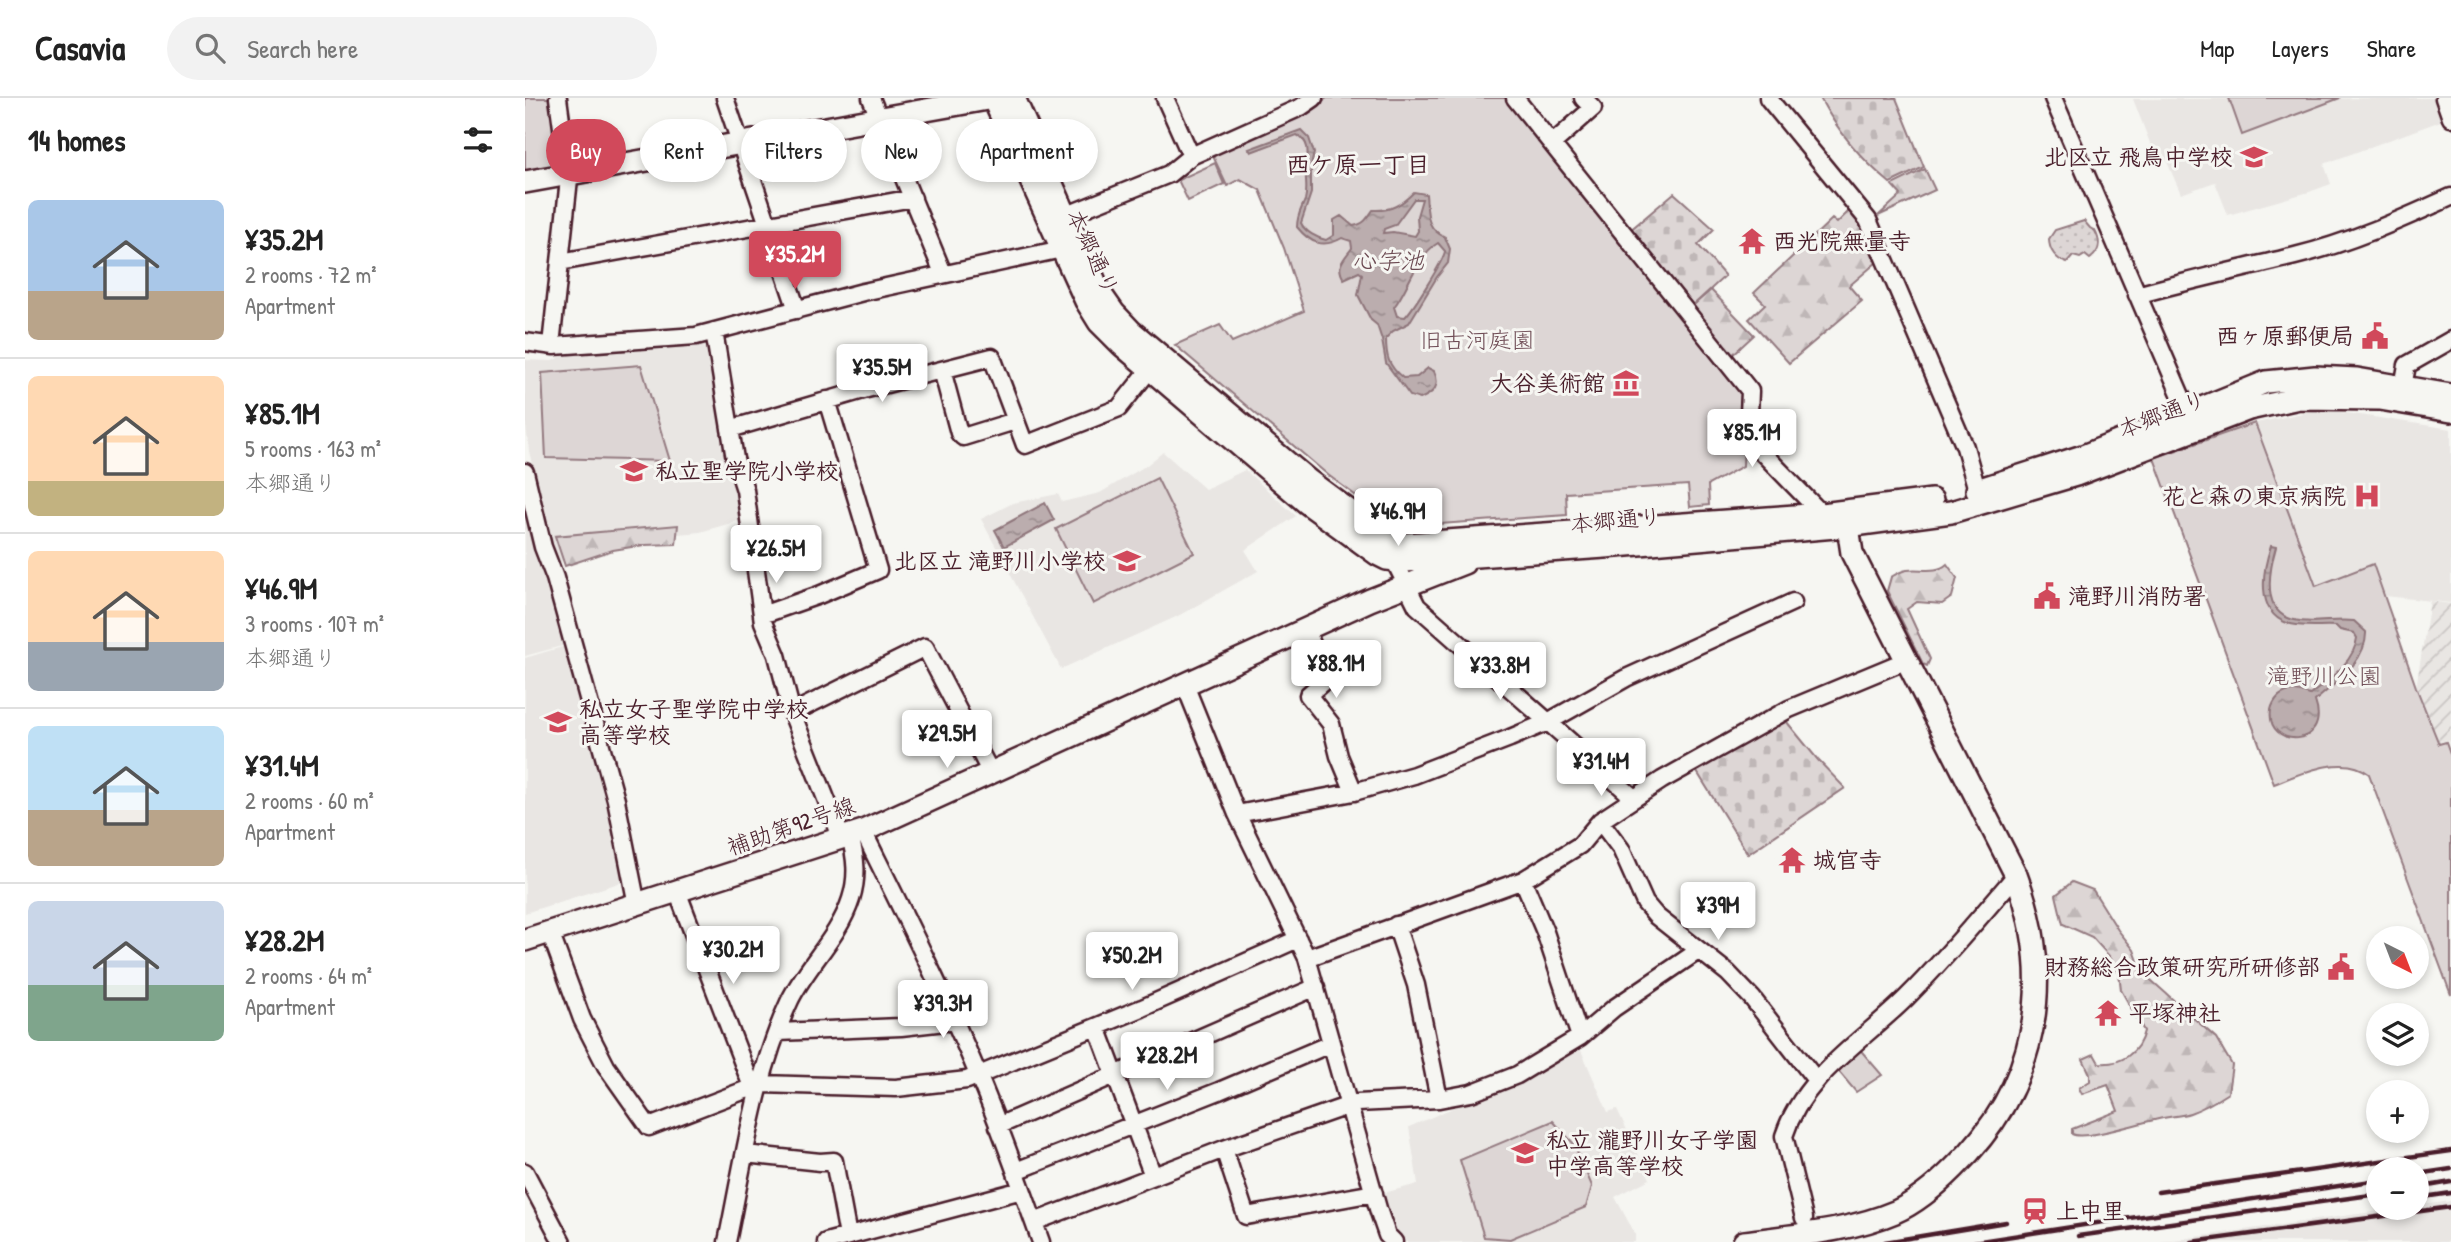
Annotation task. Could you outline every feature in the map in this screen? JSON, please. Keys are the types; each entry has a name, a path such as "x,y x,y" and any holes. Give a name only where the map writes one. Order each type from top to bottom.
{"main road":[{"path":"879,119 993,98"},
{"name":"本郷通り","path":"993,98 1063,230 1100,293 1123,323 1309,481 1397,544 1822,514 1847,519 1977,490 2083,456 2266,382 2315,377 2357,379 2451,394"},
{"name":"本郷通り","path":"1014,98 1086,301 1099,322 1307,503 1401,575"},
{"path":"626,164 861,122"},
{"path":"525,182 546,178"},
{"name":"本郷通り","path":"1429,559 1605,547 1847,519 1951,512 2076,475 2249,409 2299,398 2381,399 2451,411"},
{"path":"1744,1242 1857,1224 1898,1211 1934,1187 1980,1141 2003,1106 2017,1079 2029,1045 2035,1010 2036,951 2029,912 2016,875 1852,553 1847,519"},
{"name":"補助第92号線","path":"525,940 851,835 1370,600 1401,575 1459,540"},
{"name":"補助第92号線","path":"1401,575 1482,555"}],"street":[{"path":"558,98 561,119"},
{"path":"725,98 797,310"},
{"path":"871,98 879,119"},
{"path":"1165,98 1191,156"},
{"path":"525,342 551,345 696,336 943,273 1063,230 1168,174 1191,156 1301,107 1314,98"},
{"path":"1515,98 1750,391 1748,438 1822,514"},
{"path":"1552,144 1593,108 1583,98"},
{"path":"1768,98 1868,220 1965,447 1977,490"},
{"path":"2053,98 2188,412"},
{"path":"2444,98 2451,118"},
{"path":"551,345 567,182"},
{"path":"906,182 943,273"},
{"path":"2137,295 2207,275 2303,254 2380,229 2451,197"},
{"path":"560,262 913,198"},
{"path":"714,331 735,459 745,490 762,615 777,655 792,713 851,835 954,1021 979,1076 1041,1242"},
{"path":"2403,387 2407,365 2451,340"},
{"path":"730,429 827,400 992,357 1025,446 1119,408 1150,369"},
{"path":"942,370 959,433 963,437 1015,421"},
{"path":"762,615 819,595 878,569 827,400"},
{"path":"525,472 543,547 555,578 613,786 637,905"},
{"path":"1369,525 1401,575 1413,601 1423,612 1633,798"},
{"path":"1237,814 1354,792 1414,775 1548,722 1626,678 1793,602"},
{"path":"1306,630 1315,650 1332,674 1308,695 1331,724 1339,756 1354,792"},
{"path":"792,713 925,647 991,773"},
{"path":"1307,958 1523,880 1580,845 1600,821 1662,780 1789,709 1907,660"},
{"path":"1185,685 1237,814 1307,958 1383,1225 1394,1242"},
{"path":"1600,821 1621,849 1645,903 1656,916 1728,973 1752,998 1816,1080"},
{"path":"727,1242 757,1088 791,999 851,900 857,865 851,835"},
{"path":"1804,1219 1784,1136 1787,1125 1816,1080 1906,999 2016,875"},
{"path":"1523,880 1545,932 1580,1037"},
{"path":"677,891 757,1088"},
{"path":"1396,925 1416,985 1439,1099"},
{"path":"549,932 582,1018 606,1066 649,1127 757,1088 896,1088 967,1080 1097,1027 1298,939"},
{"path":"1034,1222 1224,1149 1347,1106 1357,1103 1439,1099 1471,1093 1517,1075 1580,1037 1614,1008 1698,951"},
{"path":"998,1126 1316,987"},
{"path":"778,1032 901,1027 954,1021"},
{"path":"1097,1027 1153,1176"},
{"path":"1016,1171 1330,1044"},
{"path":"1224,1149 1246,1216 1374,1193"},
{"path":"745,1154 834,1161 848,1236"},
{"path":"525,1172 562,1242"},
{"path":"826,1242 1022,1190"}],"shaded area":[{"name":"北区立 飛鳥中学校","path":"2439,98 2446,119 2324,164 2331,184 2228,215 2215,182 2181,194 2161,148 2153,151 2133,99"},
{"name":"私立聖学院小学校","path":"710,340 745,519 700,532 610,540 558,563 549,538 529,451 525,418 525,360 552,361 564,355"},
{"name":"花と森の東京病院","path":"2321,409 2451,429 2451,603 2385,596 2374,563 2317,586 2256,423"},
{"name":"北区立 滝野川小学校","path":"1163,452 1205,489 1245,470 1296,516 1245,550 1258,571 1178,616 1061,669 981,519 1013,503 1058,494 1062,502 1100,493 1147,465"},
{"path":"525,482 569,644 525,656"},
{"path":"2430,601 2451,604 2451,749 2448,740 2439,742 2416,688"},
{"name":"私立女子聖学院中学校 高等学校","path":"569,645 609,786 625,881 525,913 525,658"},
{"name":"私立 瀧野川女子学園 中学高等学校","path":"1580,1048 1608,1112 1617,1109 1650,1179 1615,1197 1635,1234 1635,1242 1407,1242 1398,1238 1390,1227 1380,1194 1418,1184 1409,1127 1519,1079"},
{"path":"2451,1201 2451,1240 2160,1242 2366,1213 2366,1220 2429,1220 2429,1204"}],"green space":[{"path":"525,98 552,98 555,119 546,119 546,169 525,173"},
{"name":"旧古河庭園","path":"1327,98 1510,98 1746,392 1743,466 1708,485 1709,505 1690,507 1688,485 1566,493 1567,515 1398,527 1328,475 1175,345 1220,325 1232,342 1304,311 1284,248 1260,190 1240,179 1227,186 1212,154 1304,114"},
{"path":"1820,98 1896,98 1924,167 1890,183 1851,144"},
{"path":"2229,98 2340,98 2242,135"},
{"path":"1215,163 1224,184 1188,201 1178,180"},
{"path":"1925,169 1935,190 1878,216 1901,195 1892,185"},
{"path":"1674,193 1714,229 1698,245 1725,276 1689,309 1628,232"},
{"path":"1852,208 1877,262 1849,286 1862,301 1789,363 1749,319 1765,304 1754,293 1832,219 1837,223"},
{"path":"2084,221 2095,231 2098,250 2090,259 2085,255 2080,258 2073,256 2067,263 2063,262 2054,254 2049,239 2055,230"},
{"path":"1711,290 1754,335 1729,358 1689,309"},
{"path":"641,365 670,461 546,458 542,373"},
{"name":"滝野川公園","path":"2255,423 2316,586 2373,564 2439,744 2446,742 2451,756 2451,995 2429,936 2429,926 2425,926 2369,774 2359,768 2335,765 2274,784 2154,458"},
{"path":"1157,478 1194,553 1093,604 1056,529"},
{"path":"678,525 676,544 613,550 565,566 555,536"},
{"path":"1947,564 1957,578 1952,597 1942,604 1917,602 1907,609 1930,659 1927,666 1923,664 1887,591 1891,577 1899,573 1907,570 1933,570"},
{"path":"1782,716 1845,788 1748,854 1694,767"},
{"path":"2072,882 2093,890 2134,950 2142,972 2216,1038 2232,1065 2228,1093 2187,1114 2102,1133 2072,1134 2072,1129 2118,1111 2108,1085 2082,1094 2079,1088 2090,1081 2090,1074 2083,1059 2094,1054 2099,1063 2122,1060 2138,1046 2144,1031 2121,990 2119,973 2110,957 2092,937 2063,924 2056,895"},
{"path":"1857,1046 1882,1075 1856,1092 1835,1067"},
{"path":"1553,1121 1574,1144 1592,1186 1586,1207 1510,1239 1484,1237 1460,1160"}],"water":[{"name":"心字池","path":"1301,130 1309,138 1314,153 1311,193 1301,223 1312,234 1326,240 1334,235 1334,220 1341,216 1353,226 1357,225 1365,221 1373,210 1395,206 1414,192 1426,194 1431,225 1445,237 1450,249 1448,263 1409,323 1386,338 1389,360 1403,378 1417,377 1428,368 1434,371 1437,381 1429,394 1420,399 1410,396 1386,363 1377,325 1371,320 1358,295 1362,274 1359,272 1344,279 1341,274 1340,266 1352,248 1351,241 1342,238 1329,243 1317,243 1297,227 1306,193 1305,142 1297,135 1251,152 1249,149","holes":["1414,199 1422,199 1415,236 1383,233 1384,229 1395,225","1438,243 1445,251 1434,274 1405,317 1397,316 1394,307 1418,264"]},
{"path":"1045,503 1054,520 1004,547 995,530"},
{"path":"2271,546 2276,547 2270,576 2271,596 2279,613 2304,621 2354,621 2366,632 2365,643 2356,662 2315,701 2318,717 2314,728 2307,735 2297,738 2278,732 2272,723 2271,710 2274,703 2279,696 2290,691 2310,695 2346,663 2357,638 2354,633 2340,630 2336,626 2287,623 2270,610 2264,578"}],"railway":[{"path":"2158,1192 2451,1151"},
{"path":"2429,1172 2451,1169"},
{"path":"1974,1242 2366,1182"},
{"path":"2429,1186 2451,1182"},
{"path":"2429,1196 2451,1193"},
{"path":"2078,1236 2366,1196"},
{"path":"2192,1242 2451,1207"},
{"path":"1885,1242 2006,1222"}],"place":[{"name":"北区立 飛鳥中学校","path":"2254,157"},
{"name":"西光院無量寺","path":"1752,241"},
{"name":"西ヶ原郵便局","path":"2375,336"},
{"name":"大谷美術館","path":"1626,383"},
{"name":"私立聖学院小学校","path":"634,471"},
{"name":"花と森の東京病院","path":"2367,496"},
{"name":"北区立 滝野川小学校","path":"1127,561"},
{"name":"滝野川消防署","path":"2047,596"},
{"name":"私立女子聖学院中学校 高等学校","path":"558,722"},
{"name":"城官寺","path":"1792,860"},
{"name":"財務総合政策研究所研修部","path":"2341,967"},
{"name":"平塚神社","path":"2108,1013"},
{"name":"私立 瀧野川女子学園 中学高等学校","path":"1525,1153"},
{"name":"上中里","path":"2035,1211"}],"district":[{"name":"西ケ原一丁目","path":"1358,165"}]}
